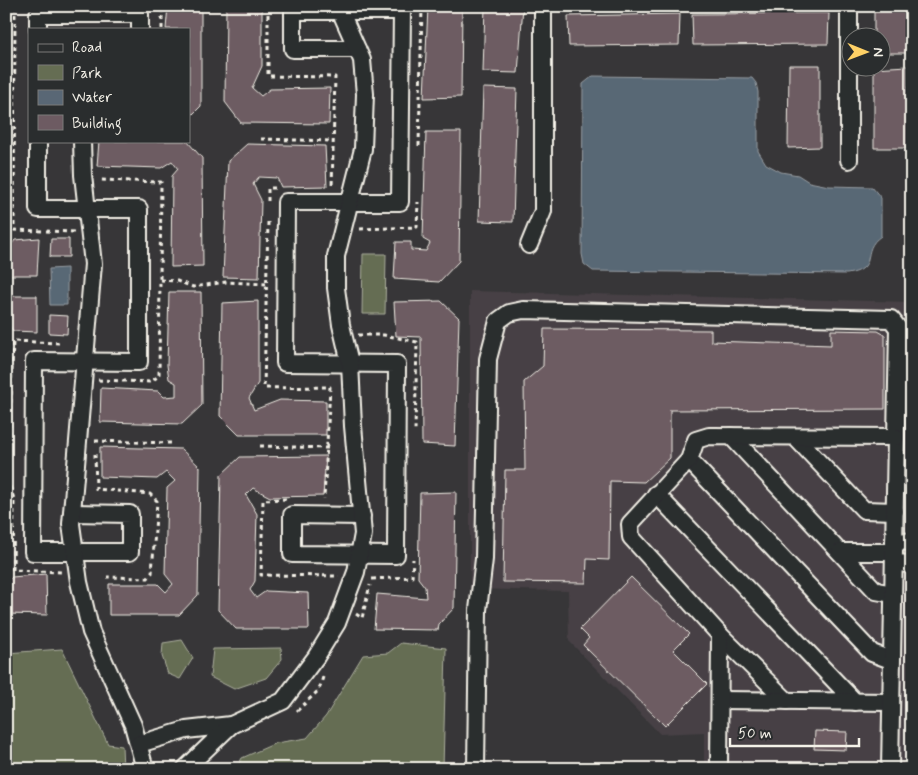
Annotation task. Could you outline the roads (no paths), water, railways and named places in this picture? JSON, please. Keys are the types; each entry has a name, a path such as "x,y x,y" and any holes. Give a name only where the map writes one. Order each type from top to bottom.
{"lane":[{"path":"849,6 849,160"},
{"path":"529,245 543,211 549,8"},
{"path":"139,744 186,730 231,724 284,700 316,657 337,623 356,572 363,534 362,516 353,426 350,363 341,325 336,288 336,256 363,149 365,94 362,60 342,9"},
{"path":"357,49 293,49 293,10 402,11 400,202 286,202 285,363 397,364 396,555 292,554 292,515 362,516"},
{"path":"38,28 38,14 101,16 140,14 140,28"},
{"path":"38,142 38,209 139,209 139,362 34,361 33,552 130,552 130,514 72,513"},
{"path":"82,142 83,175 93,264 72,513 75,552 91,632 133,725 145,769"},
{"path":"476,769 478,610 484,559 488,359 498,322 509,314 523,310 891,319 898,328 890,769"},
{"path":"787,701 720,635 630,537 630,524 689,460 696,440 709,436 896,437"},
{"path":"731,436 876,591 893,594"},
{"path":"795,437 864,510 895,511"},
{"path":"689,460 872,653 891,660"},
{"path":"656,494 855,702"},
{"path":"840,552 894,552 912,542"},
{"path":"894,552 912,564"},
{"path":"718,769 720,635"},
{"path":"720,700 890,702"},
{"path":"185,769 231,724"}],"water":[{"path":"593,76 752,78 756,83 758,92 758,151 766,164 781,172 798,175 809,182 829,186 872,187 881,198 881,236 871,248 866,264 857,272 847,274 593,271 584,264 582,254 583,84"},
{"path":"67,268 67,305 50,305 49,269"}]}
